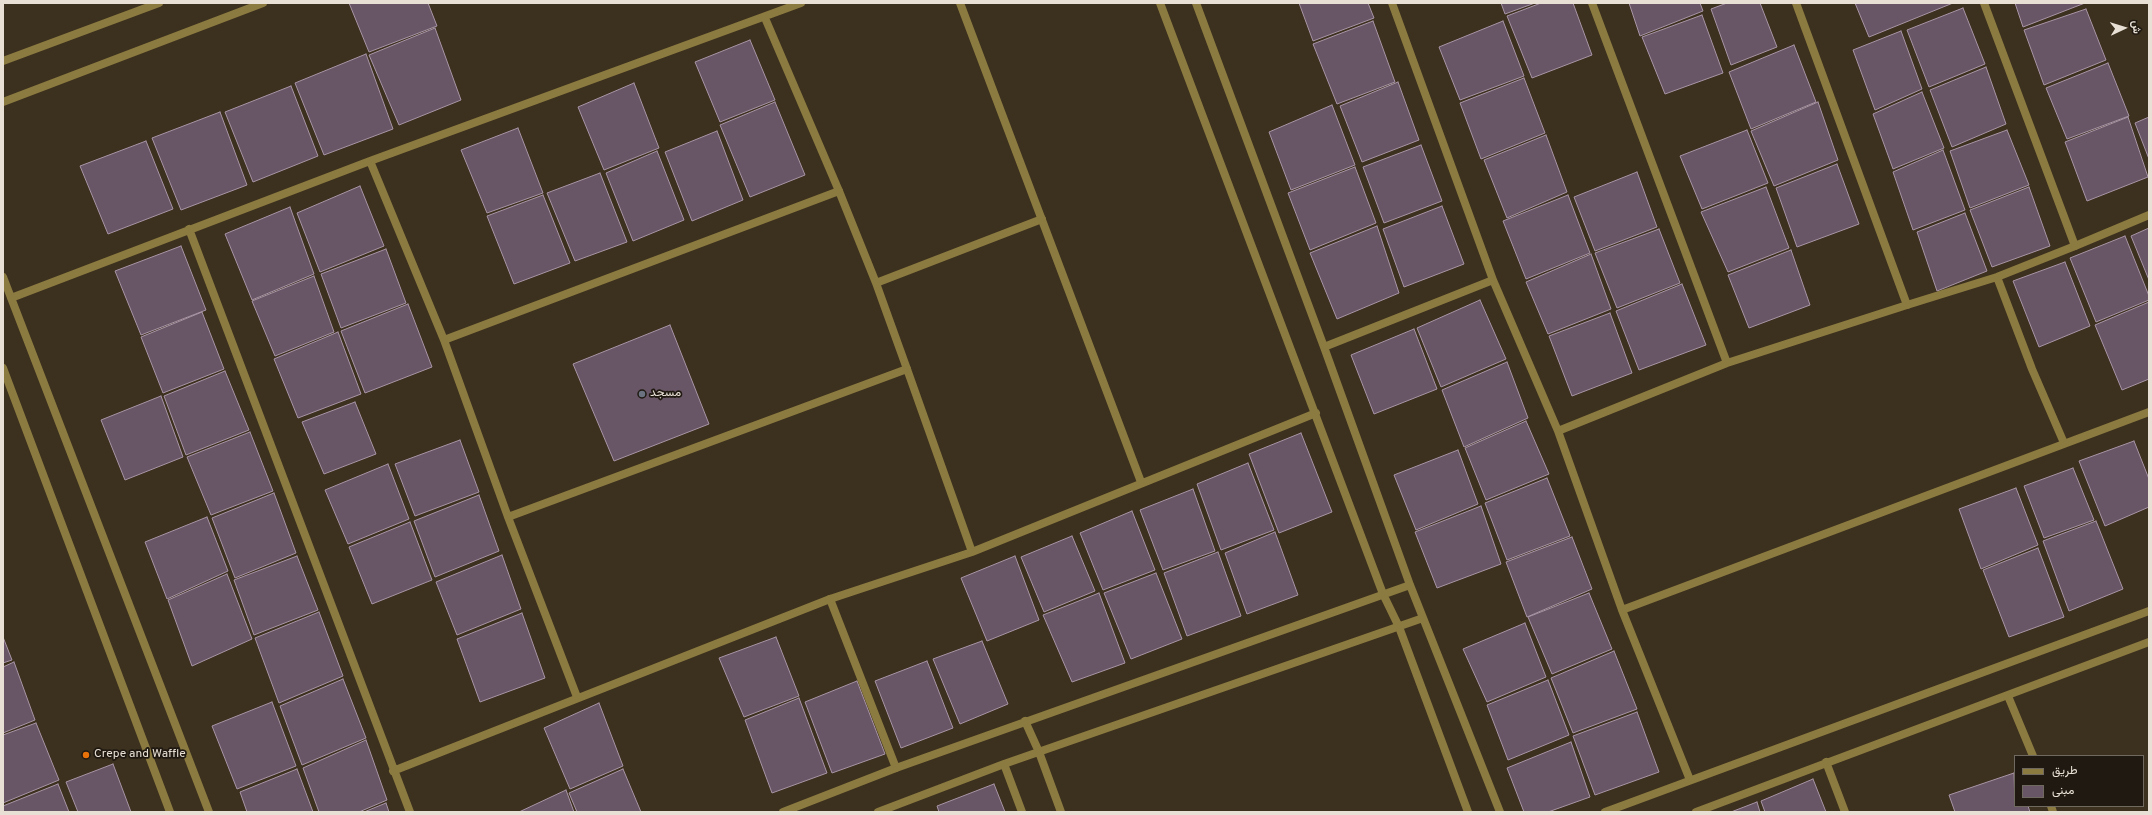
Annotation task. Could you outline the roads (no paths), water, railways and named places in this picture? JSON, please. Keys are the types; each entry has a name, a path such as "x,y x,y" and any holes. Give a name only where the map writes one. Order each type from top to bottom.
{"street":[{"path":"3,61 159,3"},
{"path":"3,102 263,3"},
{"path":"11,298 188,229 370,161 765,18 802,3"},
{"path":"960,3 1141,482"},
{"path":"1160,3 1316,413 1383,594 1398,627 1468,812"},
{"path":"1196,3 1324,347 1410,585 1500,812"},
{"path":"1392,3 1493,280 1558,431 1622,610 1690,780"},
{"path":"1592,3 1727,363"},
{"path":"1796,3 1907,305"},
{"path":"1984,3 2075,246"},
{"path":"765,18 839,191 876,283 972,552"},
{"path":"370,161 444,340 508,517 577,697"},
{"path":"444,340 839,191"},
{"path":"1558,431 1727,363 1997,277 2149,215"},
{"path":"876,283 1042,219"},
{"path":"188,229 393,771 410,812"},
{"path":"3,277 209,812"},
{"path":"1997,277 2032,369 2064,443"},
{"path":"1324,347 1493,280"},
{"path":"3,368 170,812"},
{"path":"508,517 907,369"},
{"path":"1622,610 2149,412"},
{"path":"393,771 577,697 830,599 972,552 1141,482 1316,413"},
{"path":"783,812 896,768 1410,585"},
{"path":"830,599 896,768"},
{"path":"1605,812 2149,612"},
{"path":"878,812 1004,764 1423,618"},
{"path":"1696,812 2149,642"},
{"path":"2008,696 2033,755"},
{"path":"1025,722 1039,752 1062,812"},
{"path":"1826,762 1845,812"},
{"path":"1004,764 1022,812"}],"place":[{"name":"مسجد","path":"642,394"},
{"name":"Crepe and Waffle","path":"86,755"}]}
